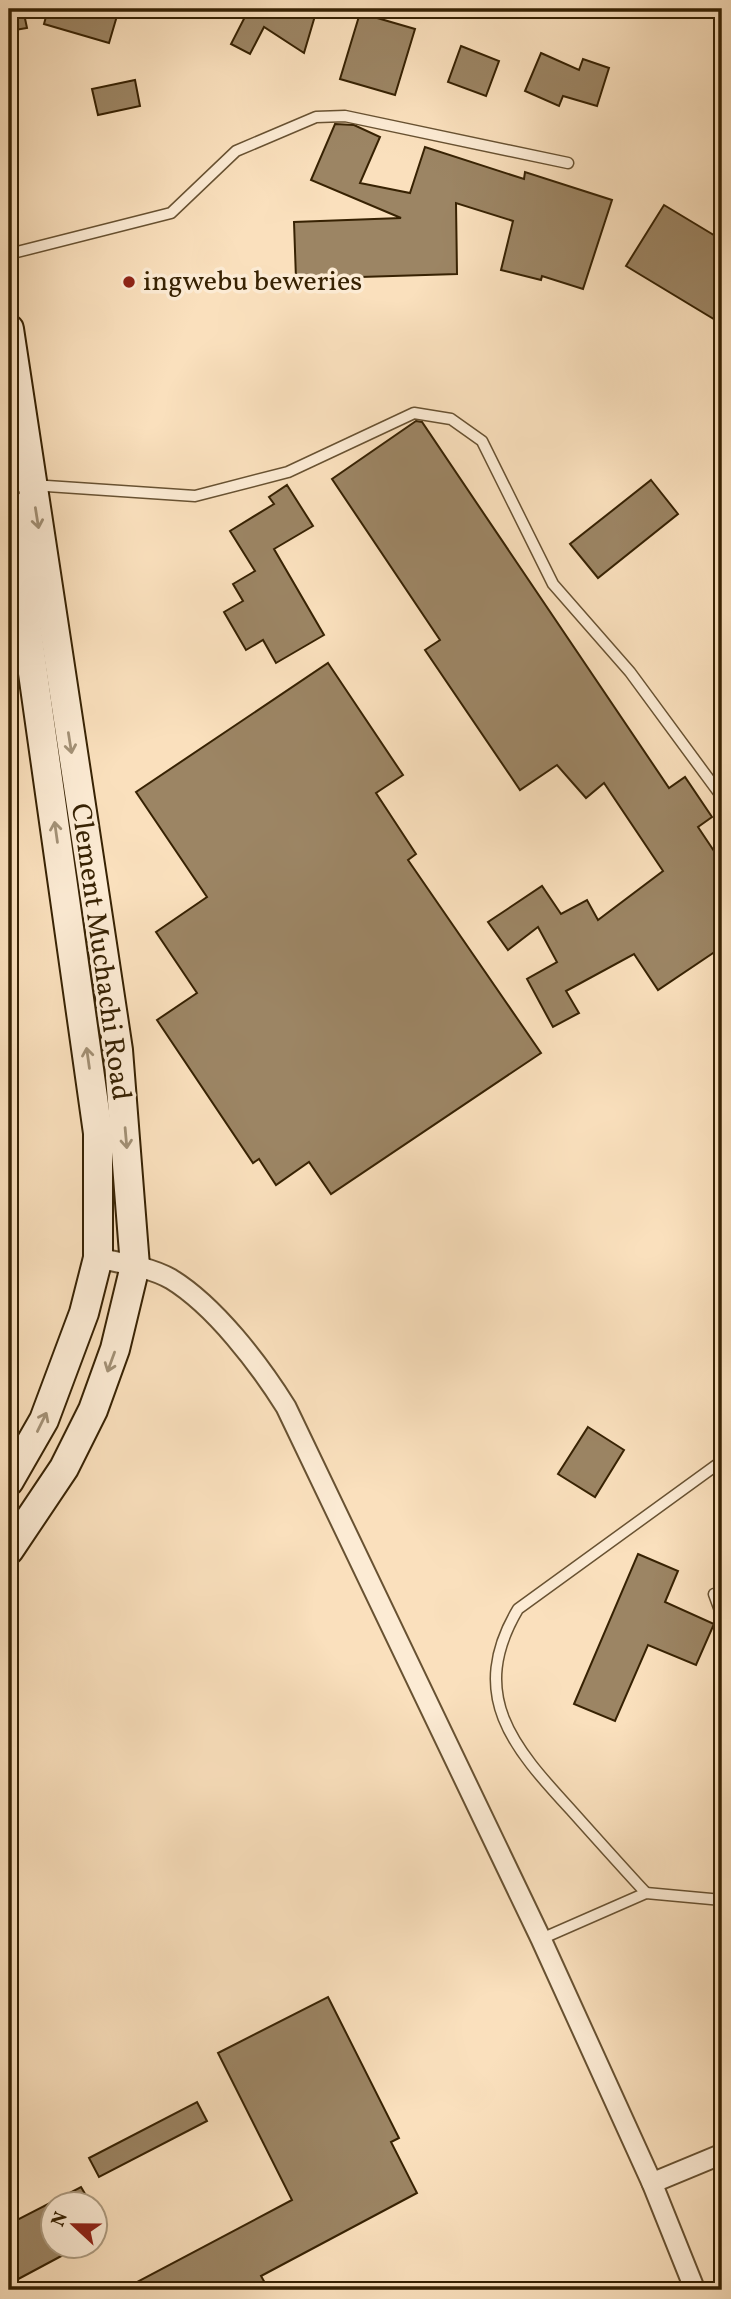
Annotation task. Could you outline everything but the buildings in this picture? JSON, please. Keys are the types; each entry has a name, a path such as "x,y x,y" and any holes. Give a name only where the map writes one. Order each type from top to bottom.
{"main road":[{"name":"Clement Muchachi Road","path":"9,329 20,486 43,550 118,1050 135,1266 115,1349 93,1410 64,1468 9,1550"},
{"name":"Clement Muchachi Road","path":"9,503 13,563 98,1133 98,1258 84,1313 49,1409 9,1481"}],"street":[{"path":"13,563 43,550"},
{"path":"98,1258 135,1266 170,1278 203,1305 266,1374 286,1408 541,1940 652,2183 695,2290"},
{"path":"652,2183 722,2154"}],"lane":[{"path":"9,254 171,214 236,151 316,117 345,116 568,163"},
{"path":"20,486 195,496 288,471 414,413 451,419 482,441 553,583 630,671 722,797"},
{"path":"646,1893 526,1761 502,1713 495,1667 508,1627 518,1609 722,1461"},
{"path":"714,1594 722,1616"},
{"path":"541,1940 646,1893 722,1900"}],"place":[{"name":"ingwebu beweries","path":"129,282"}]}
